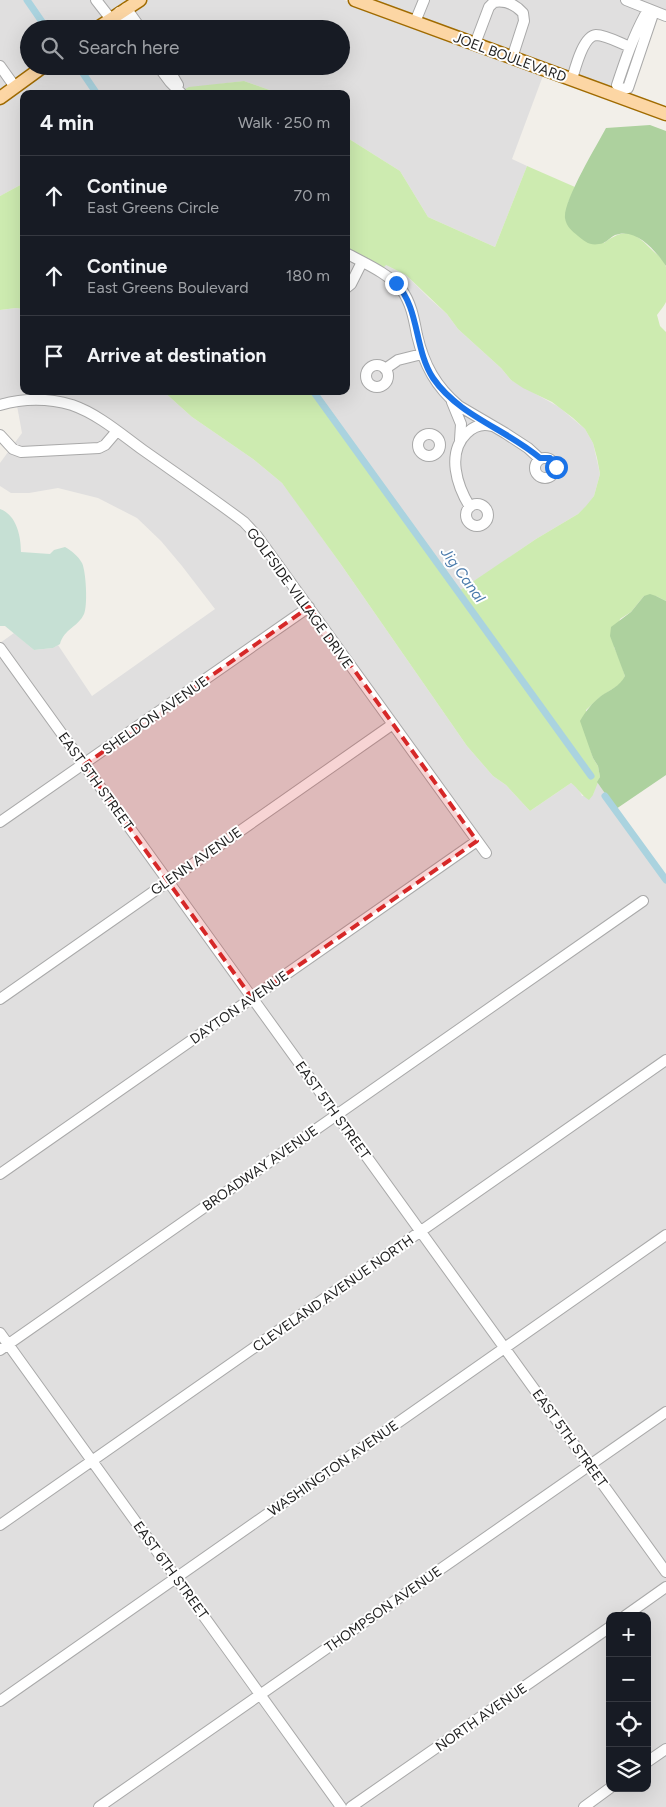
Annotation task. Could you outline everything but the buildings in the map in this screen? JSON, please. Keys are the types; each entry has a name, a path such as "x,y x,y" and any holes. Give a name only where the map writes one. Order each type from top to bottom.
{"main road":[{"path":"108,20 140,0"},
{"name":"JOEL BOULEVARD","path":"355,0 382,5 415,22 572,80 620,93 666,114"},
{"path":"0,98 32,75"}],"street":[{"path":"96,0 128,20"},
{"path":"415,22 424,0"},
{"path":"475,44 489,8 494,2 502,0 517,6 523,12 524,21 512,58"},
{"path":"626,0 651,8 666,16"},
{"path":"651,8 652,17 649,29 628,88 620,93 617,85 630,47 642,20 651,8"},
{"path":"118,13 123,20"},
{"path":"572,80 588,38 595,35 630,47"},
{"path":"0,66 15,87"},
{"path":"165,75 178,90"},
{"path":"173,75 180,90"},
{"path":"350,255 389,278 402,290 412,312 422,354 432,376 456,410 460,424 456,474 463,495 470,507"},
{"path":"350,284 362,262"},
{"path":"386,369 398,360 422,354"},
{"path":"450,399 528,448 540,458"},
{"name":"GOLFSIDE VILLAGE DRIVE","path":"0,405 29,400 56,401 89,413 244,522 257,536 309,607 486,853"},
{"path":"439,446 459,444 475,427 484,424 495,427"},
{"path":"0,435 12,449 20,452 44,452 99,448 105,445 117,431"},
{"name":"SHELDON AVENUE","path":"0,822 309,607"},
{"name":"EAST 5TH STREET","path":"0,648 666,1572"},
{"name":"GLENN AVENUE","path":"0,998 393,724"},
{"name":"DAYTON AVENUE","path":"0,1174 477,841"},
{"name":"BROADWAY AVENUE","path":"4,1347 643,901"},
{"name":"CLEVELAND AVENUE NORTH","path":"0,1525 666,1060"},
{"name":"WASHINGTON AVENUE","path":"0,1701 666,1235"},
{"name":"EAST 6TH STREET","path":"0,1333 4,1347 92,1461 341,1807"},
{"name":"THOMPSON AVENUE","path":"100,1807 666,1412"},
{"path":"631,1612 666,1587"},
{"name":"NORTH AVENUE","path":"352,1807 606,1630"},
{"path":"651,1759 666,1749"},
{"path":"584,1807 606,1791"}],"highlighted area":[{"path":"309,607 477,841 252,998 84,765"}],"shaded area":[{"path":"0,0 133,0 103,20 20,20 20,75 26,75 0,94"},
{"path":"148,0 344,0 544,73 512,159 527,166 495,247 428,217 400,171 350,140 350,90 270,90 244,81 193,90 20,90 20,185 0,196 0,102 38,75 350,75 350,20 115,20"},
{"path":"366,0 666,0 666,11 650,5 619,92"},
{"path":"350,254 386,265 406,275 511,380 559,407 585,429 593,443 600,474 594,496 587,506 578,514 536,539 456,594 317,395 350,395"},
{"path":"16,308 20,308 20,395 167,395 192,417 253,459 282,483 467,746 493,776 506,785 530,811 571,783 578,788 582,796 593,795 597,782 666,879 666,1807 0,1807 0,643 14,633 34,650 53,648 58,645 92,696 215,609 161,541 137,518 98,498 58,488 29,493 11,493 0,486 0,463 22,433 16,400 0,404 0,310"}],"green space":[{"path":"244,81 270,90 183,90 189,87"},
{"path":"650,125 666,131 666,266 651,247 638,237 623,233 615,235 601,244 590,244 572,230 565,218 569,199 606,128"},
{"path":"350,140 400,171 428,217 495,247 527,166 575,187 568,203 604,243 624,233 634,235 660,257 665,264 666,302 657,315 660,326 666,332 666,601 656,596 644,596 631,612 620,619 614,647 625,676 622,683 600,697 586,710 586,734 593,758 598,766 600,777 589,800 571,783 530,811 506,785 493,776 467,746 282,483 253,459 192,417 167,395 317,395 456,593 536,539 578,514 594,496 600,474 597,458 593,443 585,429 573,418 552,402 511,380 406,275 386,265 380,271 350,255"},
{"path":"20,185 20,308 0,310 0,196"},
{"path":"0,509 10,516 17,527 21,552 50,554 54,550 65,547 75,554 82,563 86,588 84,614 65,635 60,644 53,648 34,650 5,626 0,626"},
{"path":"650,594 666,601 666,775 616,809 597,782 600,777 598,766 593,758 580,721 595,701 618,685 625,676 610,636 611,627 631,612 644,596"}],"waterway":[{"path":"27,0 41,20"},
{"name":"Jig Canal","path":"84,75 94,90"},
{"name":"Jig Canal","path":"316,395 591,776"},
{"name":"Jig Canal","path":"605,796 666,880"}],"route":[{"path":"396,283 406,297 412,312 424,362 432,376 450,399 528,448 540,458 550,458 556,467"}]}
